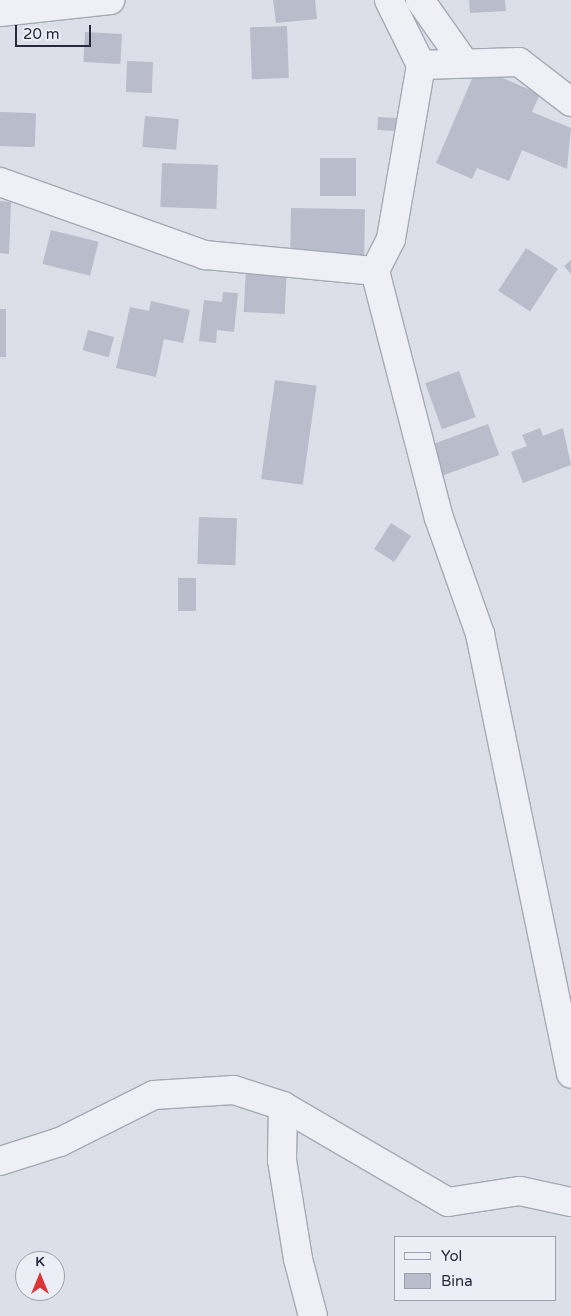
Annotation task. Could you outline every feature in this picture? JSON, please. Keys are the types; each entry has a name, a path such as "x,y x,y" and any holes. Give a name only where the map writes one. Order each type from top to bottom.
{"street":[{"path":"0,12 110,0"},
{"path":"389,0 422,64 391,239 374,271 439,518 480,634 565,1013 571,1074"},
{"path":"420,0 463,61"},
{"path":"422,64 463,61 519,62 571,102"},
{"path":"0,182 205,255 374,271"},
{"path":"0,1160 60,1142 154,1095 234,1090 282,1106 448,1202 520,1191 571,1202"},
{"path":"282,1106 282,1160 298,1259 313,1316"}],"building":[{"path":"273,0 315,0 317,19 276,23"},
{"path":"469,0 505,0 506,11 470,13"},
{"path":"287,26 289,78 252,79 250,27"},
{"path":"85,32 122,34 120,64 83,62"},
{"path":"127,61 153,62 152,93 126,92"},
{"path":"477,67 540,94 532,112 571,128 567,169 522,150 509,181 477,168 472,179 436,163"},
{"path":"0,112 36,113 35,147 0,146"},
{"path":"145,116 179,119 176,150 142,147"},
{"path":"378,117 396,118 395,131 377,130"},
{"path":"320,158 356,158 356,196 320,196"},
{"path":"162,163 218,165 216,209 160,207"},
{"path":"0,201 11,202 9,254 0,253"},
{"path":"291,208 365,209 364,257 290,256"},
{"path":"51,230 99,242 90,276 43,264"},
{"path":"526,248 558,269 530,311 498,291"},
{"path":"571,260 571,274 564,266"},
{"path":"246,267 287,269 285,314 244,312"},
{"path":"223,292 238,293 234,332 217,330 216,343 199,341 204,300 222,302"},
{"path":"151,301 190,310 183,343 164,339 156,377 116,368 130,307 149,311"},
{"path":"0,309 6,309 6,357 0,357"},
{"path":"88,330 114,337 109,357 83,350"},
{"path":"459,371 476,417 442,429 425,383"},
{"path":"275,380 317,386 303,485 261,479"},
{"path":"488,424 499,455 443,476 432,445"},
{"path":"540,428 543,436 563,428 571,465 523,483 511,452 527,446 522,435"},
{"path":"199,517 237,518 235,565 197,564"},
{"path":"391,523 411,536 394,562 374,549"},
{"path":"178,578 196,578 196,611 178,611"}]}
